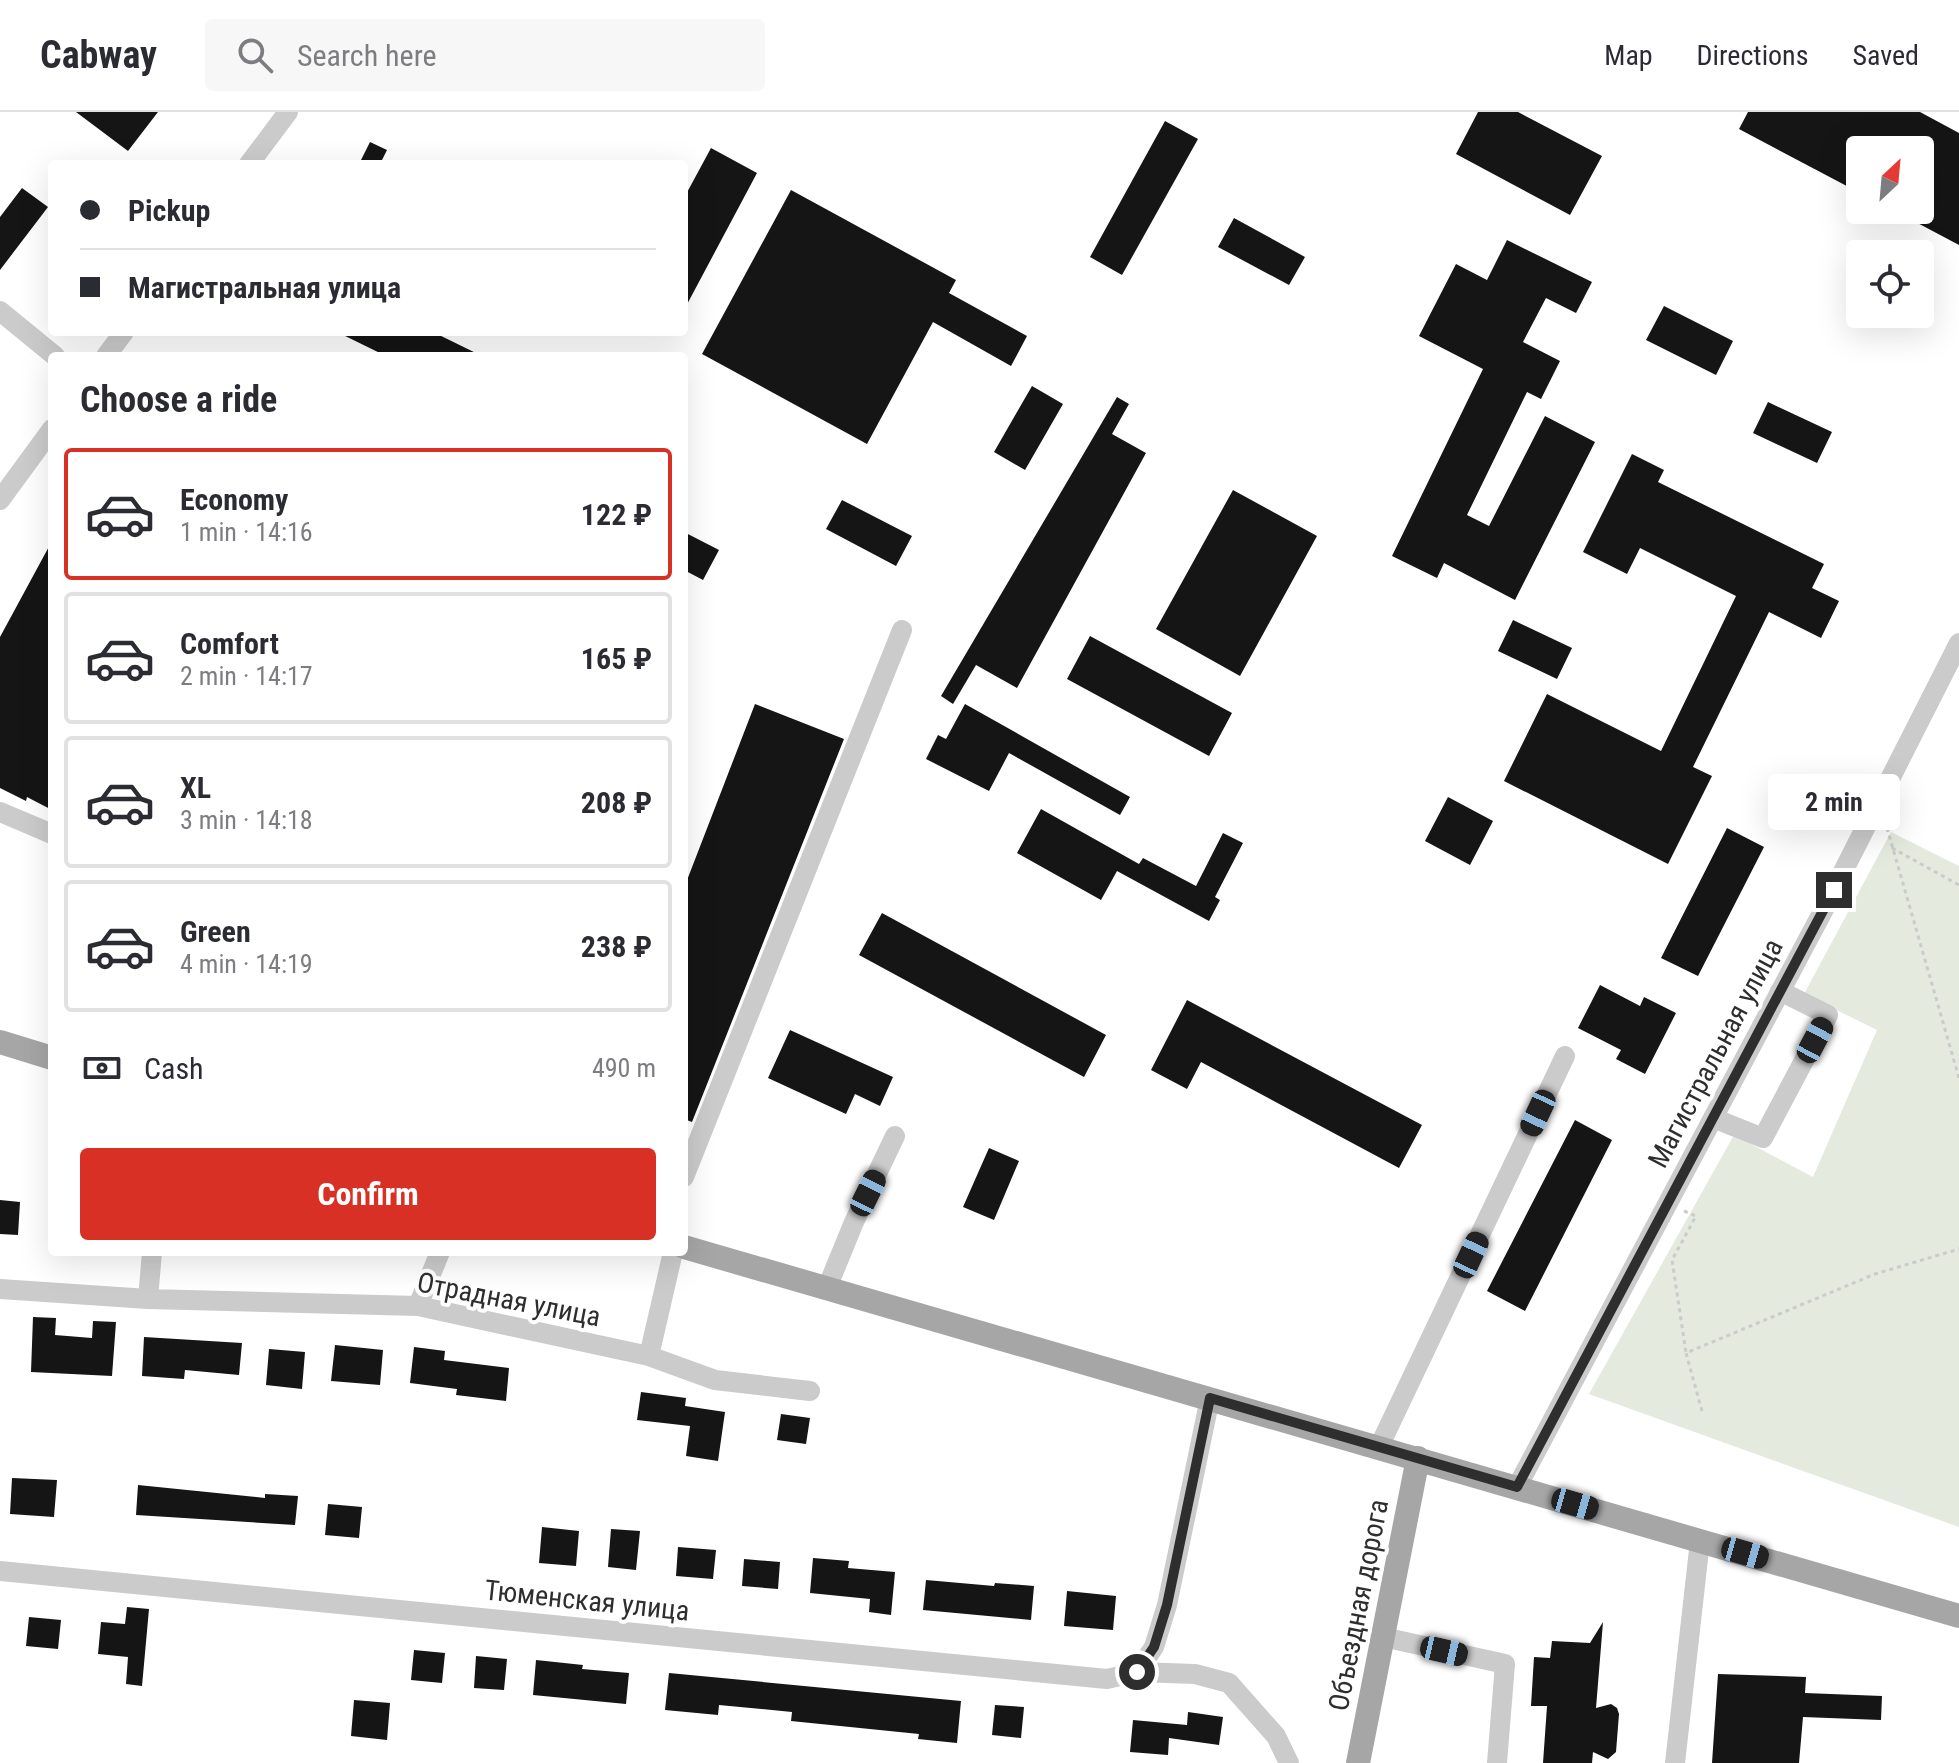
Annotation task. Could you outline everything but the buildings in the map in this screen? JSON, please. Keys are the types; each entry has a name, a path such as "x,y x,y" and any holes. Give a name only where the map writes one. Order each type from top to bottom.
{"main road":[{"path":"0,1042 48,1057"},
{"path":"688,1248 1959,1616"},
{"name":"Объездная дорога","path":"1358,1763 1418,1458"}],"street":[{"path":"252,160 288,112"},
{"path":"0,311 50,352"},
{"path":"0,500 48,434"},
{"path":"688,1167 902,630"},
{"name":"Магистральная улица","path":"1517,1487 1780,991 1959,643"},
{"path":"0,812 48,832"},
{"path":"1713,1118 1763,1138 1828,1015 1780,991"},
{"path":"1379,1447 1565,1056"},
{"path":"827,1288 895,1136"},
{"path":"148,1299 152,1256"},
{"path":"418,1306 438,1256"},
{"path":"649,1356 672,1256"},
{"name":"Отрадная улица","path":"0,1289 148,1299 418,1306 649,1356 715,1380 810,1391"},
{"path":"1137,1672 1154,1647 1167,1605 1210,1398"},
{"path":"1675,1763 1700,1541"},
{"name":"Тюменская улица","path":"0,1571 1107,1679 1137,1672 1195,1674 1229,1683 1276,1736 1289,1763"},
{"path":"1383,1637 1505,1664 1497,1763"}],"path":[{"path":"1880,798 1891,848 1959,1078"},
{"path":"1891,848 1959,885"},
{"path":"1666,1204 1696,1216 1672,1260 1686,1353 1702,1411"},
{"path":"1686,1353 1875,1274 1959,1249"}],"shaded area":[{"path":"1891,832 1959,866 1959,1527 1589,1394 1734,1135 1813,1177 1877,1030 1804,994"}],"route":[{"path":"1137,1672 1154,1647 1167,1605 1210,1398 1517,1487 1834,890"}]}
